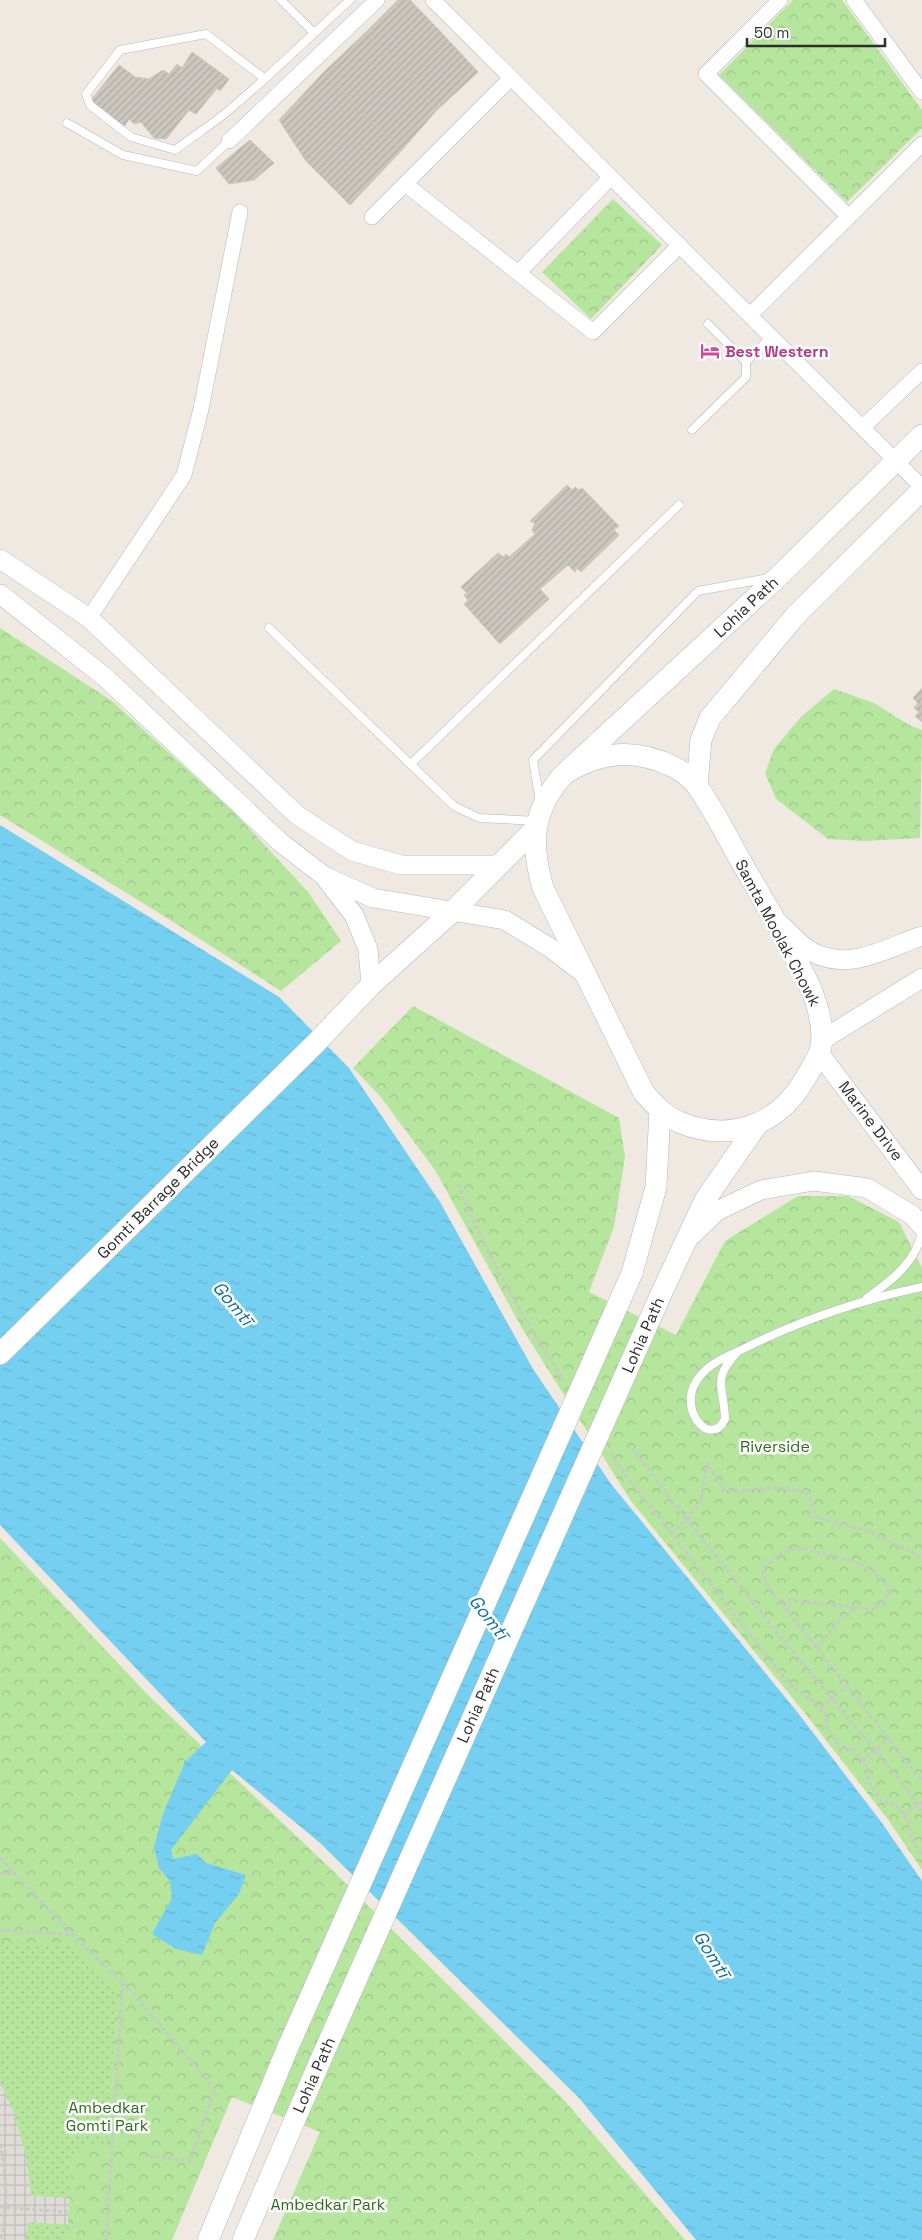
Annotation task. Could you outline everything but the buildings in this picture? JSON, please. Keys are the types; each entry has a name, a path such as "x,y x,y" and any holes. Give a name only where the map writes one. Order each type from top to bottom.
{"main road":[{"name":"Lohia Path","path":"564,774 780,576 922,435"},
{"path":"696,785 702,740 710,718 796,615 922,489"},
{"name":"Samta Moolak Chowk","path":"607,754 651,759 676,768 696,785 773,918 810,986 820,1014 820,1046 798,1090 782,1108 758,1125 728,1131 678,1122 660,1110 644,1093 632,1073 543,888 536,858 538,820 553,786 564,774 594,758 607,754"},
{"name":"Gomti Barrage Bridge","path":"0,1354 316,1043 371,985 453,911 500,865 538,820"},
{"name":"Lohia Path","path":"208,2240 288,2048 632,1273 656,1187 660,1110"},
{"name":"Lohia Path","path":"243,2240 662,1292 705,1200 758,1125"}],"street":[{"path":"229,141 377,0"},
{"path":"433,0 863,427 922,489"},
{"path":"780,0 706,74 849,217"},
{"path":"854,0 922,92"},
{"path":"372,217 511,78"},
{"path":"750,315 922,144"},
{"path":"518,273 611,177"},
{"path":"405,184 593,332 680,245"},
{"path":"89,618 184,475 201,409 240,212"},
{"path":"863,427 922,371"},
{"path":"0,559 89,618 297,815 352,851 401,865 500,865"},
{"path":"0,594 106,678 280,842 324,876 372,898 505,920 552,949 583,974"},
{"path":"324,876 354,915 368,949 371,985"},
{"path":"773,918 810,951 827,958 842,960 868,957 922,936"},
{"path":"820,1046 922,978"},
{"name":"Marine Drive","path":"820,1046 922,1190"},
{"path":"686,1241 717,1212 761,1190 814,1181 867,1188 912,1215 922,1228"}],"lane":[{"path":"281,0 314,33"},
{"path":"264,78 206,34 120,50 86,94 90,105 131,138 175,150 227,111 264,78 314,33 350,0"},
{"path":"67,123 123,155 197,171 229,141"},
{"path":"708,324 746,362"},
{"path":"692,430 746,378 746,362 771,336"},
{"path":"411,764 679,505"},
{"path":"269,628 454,806 479,818 538,820 533,760 698,591 780,576"},
{"path":"861,1302 882,1288 904,1268 918,1247 922,1228"},
{"path":"737,1352 725,1365 720,1379 725,1419 718,1428 712,1431 707,1430 701,1426 692,1410 691,1388 710,1366 762,1339 861,1302 922,1287"}],"path":[{"path":"458,1184 472,1222 511,1298 568,1387"},
{"path":"632,1448 687,1520 903,1784 922,1811"},
{"path":"610,1452 626,1476 789,1684 814,1701 821,1709 827,1717 826,1727 840,1748 854,1750 869,1770 868,1781 882,1802 896,1805 910,1823 910,1836 922,1856"},
{"path":"671,1533 687,1520 701,1501 707,1463 724,1490 737,1492 776,1486 796,1489 808,1494 816,1517 869,1531 913,1552 922,1559"},
{"path":"784,1607 790,1600 872,1610 885,1600 889,1588 872,1570 850,1560 800,1548 784,1551 764,1569 766,1584 816,1648 846,1686 922,1781"},
{"path":"816,1648 844,1616 857,1608"},
{"path":"821,1709 846,1686"},
{"path":"862,1761 889,1740"},
{"path":"904,1815 922,1802"},
{"path":"0,1858 72,1935 122,1982 214,2088 190,2161 149,2156"},
{"path":"0,1874 15,1874"},
{"path":"0,1930 72,1935"},
{"path":"106,2240 122,1982"},
{"path":"0,2144 5,2166 6,2208 1,2240"},
{"path":"0,2166 5,2166"},
{"path":"0,2207 68,2212"}],"green space":[{"path":"793,0 842,0 922,110 922,128 847,202 719,75"},
{"path":"613,199 662,245 591,319 542,272"},
{"path":"0,628 112,701 235,813 308,892 341,941 281,991 0,815"},
{"path":"834,689 874,703 909,725 922,730 920,838 865,841 828,839 776,799 765,773 774,749 801,717"},
{"name":"Riverside","path":"413,1006 619,1118 625,1157 614,1227 589,1292 676,1335 725,1241 798,1196 848,1196 899,1222 922,1268 922,1870 889,1821 804,1712 631,1501 523,1330 435,1170 380,1096 353,1068"},
{"path":"0,1538 148,1695 329,1867 563,2099 685,2240 273,2240 320,2132 232,2097 172,2240 0,2240"},
{"name":"Ambedkar Gomti Park","path":"0,1942 75,1947 117,1989 107,2147 86,2146 78,2152 71,2162 69,2198 31,2196 27,2160 15,2115 0,2082"},
{"path":"29,2222 68,2225 67,2240 25,2240"}],"shaded area":[{"path":"0,2082 15,2115 27,2160 31,2196 69,2198 68,2225 29,2222 25,2240 0,2240"}],"water":[{"name":"Gomtī","path":"0,825 279,997 349,1068 440,1202 533,1369 611,1484 798,1713 882,1823 922,1881 922,2240 696,2240 579,2098 319,1842 232,1770 171,1850 173,1859 197,1854 206,1863 246,1875 239,1894 215,1923 202,1955 176,1949 152,1934 172,1898 170,1881 159,1868 154,1847 163,1814 185,1762 206,1742 0,1525"}],"place":[{"name":"Best Western","path":"710,351"}],"park label":[{"name":"Ambedkar Park","path":"328,2204"}]}
